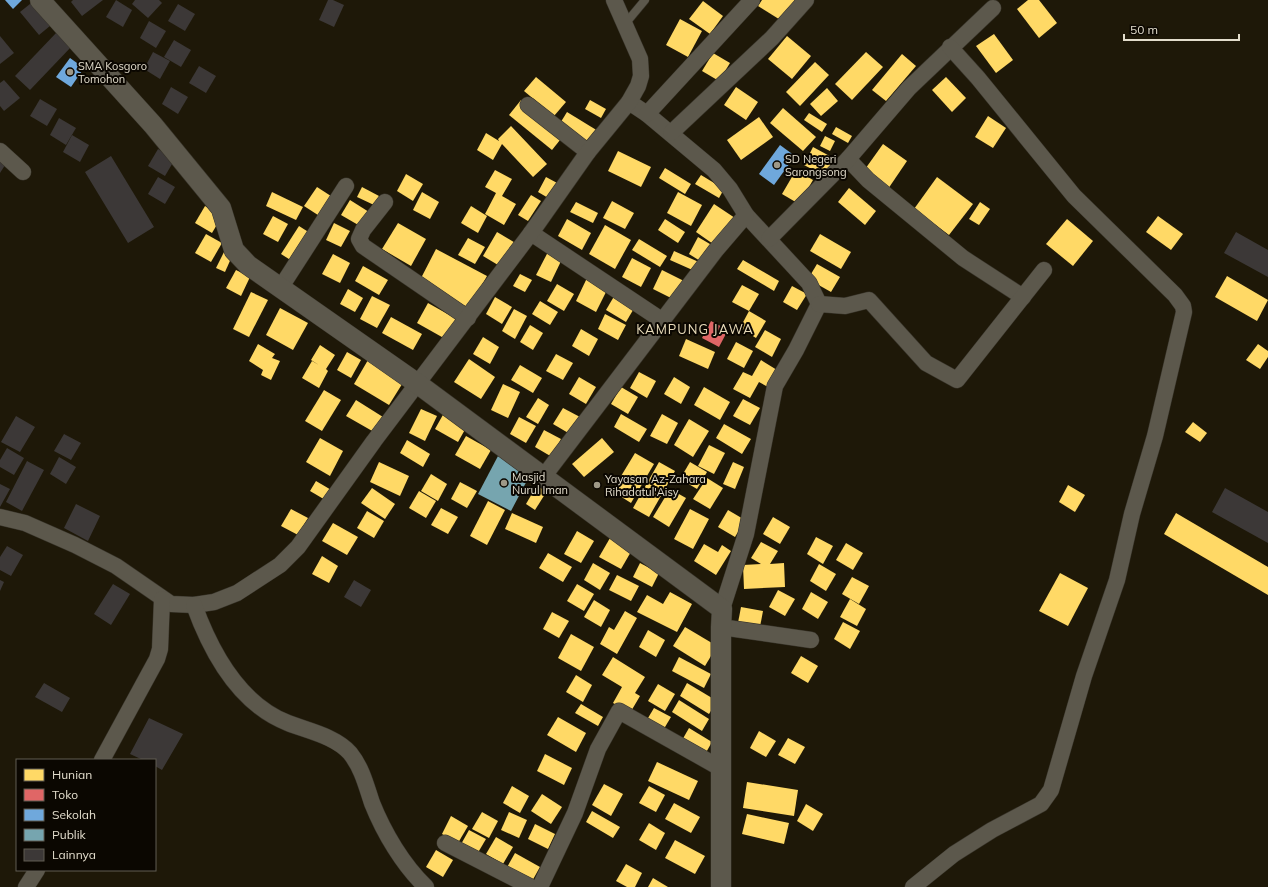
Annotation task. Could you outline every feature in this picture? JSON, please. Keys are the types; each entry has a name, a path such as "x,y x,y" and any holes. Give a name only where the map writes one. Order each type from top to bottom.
{"street":[{"path":"40,0 153,125 221,208 234,250 248,265 418,384 544,476 722,618 811,640"},
{"path":"178,603 214,602 237,593 280,565 289,557 374,440 532,233 588,152 628,102 638,86 641,76 640,59 614,0"},
{"path":"647,114 752,0"},
{"path":"670,133 772,38 806,0"},
{"path":"769,239 848,159 910,88 994,3"},
{"path":"913,887 954,854 986,834 1041,804 1051,790 1086,670 1117,580 1132,514 1155,436 1184,312 1183,306 1175,295 1074,196 978,78 950,47"},
{"path":"628,102 647,114 714,170 730,189 746,215 809,283 819,304"},
{"path":"528,105 588,152"},
{"path":"0,151 23,172"},
{"path":"848,159 868,180 963,258 1023,297"},
{"path":"281,287 346,186"},
{"path":"385,202 363,230 359,239 363,246 468,318"},
{"path":"544,476 716,250 746,215"},
{"path":"532,233 663,321"},
{"path":"819,304 845,306 868,300 926,363 957,380 1044,270"},
{"path":"721,887 722,618 746,534 775,386 796,350 819,304"},
{"path":"0,517 25,523 75,545 116,566 178,603 216,657 242,690 259,707 286,722 335,741 349,752 360,766 373,804 387,833 402,859 426,887"},
{"path":"103,759 157,659 178,603"},
{"path":"540,887 575,813 601,742 619,710 722,769"},
{"path":"445,843 531,887"},
{"path":"26,887 36,871"}],"lane":[{"path":"625,24 645,0"}],"building: Hunian":[{"path":"762,0 795,0 782,21 758,6"},
{"path":"1028,0 1039,0 1057,23 1039,38 1017,9"},
{"path":"703,1 723,16 710,34 689,19"},
{"path":"680,19 702,31 688,57 666,45"},
{"path":"994,34 1013,60 996,73 976,46"},
{"path":"787,36 811,56 792,79 768,59"},
{"path":"866,52 883,67 852,100 835,84"},
{"path":"713,53 730,63 719,81 702,71"},
{"path":"902,54 916,66 886,101 872,90"},
{"path":"815,62 829,75 800,106 786,92"},
{"path":"536,77 566,102 554,116 524,91"},
{"path":"946,77 966,98 952,112 932,90"},
{"path":"736,87 758,102 746,120 724,105"},
{"path":"827,88 838,101 821,116 810,104"},
{"path":"521,100 564,135 552,150 509,115"},
{"path":"590,100 606,109 601,118 585,109"},
{"path":"783,108 816,137 803,151 770,123"},
{"path":"567,112 598,131 590,144 559,125"},
{"path":"809,113 827,124 822,132 804,120"},
{"path":"988,116 1006,128 993,148 975,137"},
{"path":"759,117 773,137 741,160 727,140"},
{"path":"511,126 547,164 533,177 502,144 493,160 477,150 486,133 499,141 498,139"},
{"path":"836,127 852,136 848,143 832,134"},
{"path":"825,136 835,141 830,151 820,146"},
{"path":"883,144 907,161 888,189 863,172"},
{"path":"813,147 837,160 827,177 804,165"},
{"path":"618,151 651,167 641,187 608,171"},
{"path":"665,168 691,184 685,194 659,178"},
{"path":"495,170 512,179 502,196 516,204 504,225 485,214 496,193 485,187"},
{"path":"796,170 813,180 799,204 782,194"},
{"path":"406,174 423,184 413,201 397,191"},
{"path":"701,175 724,189 719,198 695,184"},
{"path":"546,177 559,184 550,199 538,192"},
{"path":"937,177 973,204 949,235 914,209"},
{"path":"317,187 334,198 321,217 304,206"},
{"path":"362,187 379,196 374,205 357,197"},
{"path":"849,188 876,211 865,225 838,202"},
{"path":"272,192 303,207 296,220 266,206"},
{"path":"422,192 439,202 430,219 413,210"},
{"path":"678,192 702,205 691,226 667,213"},
{"path":"531,195 541,201 528,221 518,215"},
{"path":"350,200 369,212 360,226 341,215"},
{"path":"612,201 634,213 625,229 603,218"},
{"path":"576,202 598,213 593,223 570,212"},
{"path":"980,202 990,209 979,225 969,219"},
{"path":"714,204 735,218 716,246 696,232"},
{"path":"205,206 222,216 212,233 195,223"},
{"path":"471,206 487,216 478,233 461,223"},
{"path":"273,216 288,224 278,242 263,234"},
{"path":"1158,216 1183,234 1171,250 1146,232"},
{"path":"567,219 591,233 582,250 558,236"},
{"path":"665,219 685,232 678,243 658,230"},
{"path":"1067,219 1093,241 1073,266 1046,244"},
{"path":"334,223 350,231 341,247 326,240"},
{"path":"398,223 426,239 411,266 382,249"},
{"path":"605,225 631,240 615,269 589,254"},
{"path":"299,226 310,233 292,261 281,254"},
{"path":"497,232 517,244 503,268 483,256"},
{"path":"206,234 222,243 211,262 195,253"},
{"path":"820,234 851,252 841,269 810,251"},
{"path":"698,237 715,247 705,264 689,254"},
{"path":"468,238 485,247 475,264 458,255"},
{"path":"639,239 667,256 660,267 632,250"},
{"path":"436,249 487,276 469,308 419,282"},
{"path":"225,250 233,254 225,272 216,268"},
{"path":"549,250 563,257 551,282 536,275"},
{"path":"674,251 701,263 697,272 670,260"},
{"path":"333,254 350,263 340,283 322,274"},
{"path":"632,258 651,268 641,287 622,277"},
{"path":"743,260 779,281 774,291 737,269"},
{"path":"817,264 840,277 831,292 808,279"},
{"path":"363,266 388,280 379,295 355,281"},
{"path":"236,270 250,277 241,296 226,288"},
{"path":"662,270 686,282 677,301 653,289"},
{"path":"520,274 532,280 525,292 513,286"},
{"path":"1227,276 1268,300 1257,321 1215,297"},
{"path":"587,278 608,288 596,312 576,301"},
{"path":"557,284 574,294 564,311 547,301"},
{"path":"742,285 759,294 749,311 732,302"},
{"path":"792,286 807,294 797,310 783,302"},
{"path":"348,289 363,298 355,312 340,304"},
{"path":"251,292 268,300 249,337 233,329"},
{"path":"616,293 636,305 626,322 606,310"},
{"path":"372,296 390,305 377,328 360,319"},
{"path":"495,297 512,307 502,324 486,314"},
{"path":"540,301 558,312 550,325 532,314"},
{"path":"428,303 460,321 449,341 417,323"},
{"path":"280,308 308,323 293,350 266,335"},
{"path":"514,309 527,316 515,339 502,331"},
{"path":"749,311 766,321 756,338 740,328"},
{"path":"605,314 626,325 618,340 598,329"},
{"path":"391,317 422,334 413,350 382,333"},
{"path":"530,325 543,333 533,350 520,342"},
{"path":"581,329 598,339 589,356 572,346"},
{"path":"765,330 781,339 772,357 755,347"},
{"path":"483,337 499,347 490,364 473,354"},
{"path":"686,339 715,352 708,369 679,356"},
{"path":"736,342 753,351 744,368 727,359"},
{"path":"258,344 275,354 272,358 280,361 271,380 261,375 263,370 249,361"},
{"path":"1258,344 1268,351 1268,357 1260,369 1246,360"},
{"path":"320,345 335,355 326,369 328,371 319,388 302,378 312,361 319,365 311,360"},
{"path":"347,352 361,360 351,378 337,370"},
{"path":"556,354 573,363 563,380 546,371"},
{"path":"469,359 495,377 481,399 454,382"},
{"path":"368,360 404,381 389,405 354,384"},
{"path":"761,360 777,370 768,387 759,382 750,398 733,389 743,372 752,376"},
{"path":"520,365 542,378 533,393 511,380"},
{"path":"639,372 656,381 647,398 630,388"},
{"path":"579,377 596,387 586,404 569,394"},
{"path":"674,377 690,387 681,404 664,394"},
{"path":"503,384 520,392 508,418 491,410"},
{"path":"621,387 638,397 628,414 611,404"},
{"path":"704,387 730,402 720,420 694,405"},
{"path":"324,390 341,400 322,431 305,421"},
{"path":"538,398 549,405 538,424 526,417"},
{"path":"743,399 760,408 750,425 733,416"},
{"path":"356,400 383,417 374,432 346,416"},
{"path":"563,408 580,417 570,434 553,424"},
{"path":"421,409 437,416 425,441 409,433"},
{"path":"444,413 467,426 458,442 435,429"},
{"path":"621,414 647,429 639,442 614,427"},
{"path":"662,414 678,423 667,444 650,436"},
{"path":"519,417 536,426 526,443 510,434"},
{"path":"689,419 709,431 693,457 674,445"},
{"path":"1193,422 1207,433 1200,442 1185,432"},
{"path":"724,424 751,439 742,454 716,438"},
{"path":"544,430 561,439 552,457 535,447"},
{"path":"466,436 491,450 480,469 455,455"},
{"path":"320,438 343,451 330,476 306,462"},
{"path":"602,438 614,452 584,477 572,464"},
{"path":"407,440 430,454 423,467 400,453"},
{"path":"709,445 725,453 714,474 698,466"},
{"path":"635,453 654,464 631,503 612,491"},
{"path":"379,462 409,476 400,496 370,482"},
{"path":"659,462 675,471 649,517 633,508"},
{"path":"690,462 707,472 697,489 680,479"},
{"path":"733,462 744,467 735,489 723,484"},
{"path":"431,474 447,484 438,501 421,491"},
{"path":"707,478 723,488 710,509 693,499"},
{"path":"316,481 333,491 327,501 310,491"},
{"path":"460,482 477,491 467,508 451,499"},
{"path":"537,485 547,491 535,510 526,504"},
{"path":"1068,485 1085,495 1075,512 1059,502"},
{"path":"372,488 395,504 385,519 361,503"},
{"path":"670,489 686,498 669,527 653,517"},
{"path":"419,491 436,501 426,518 409,508"},
{"path":"488,501 505,510 487,545 470,536"},
{"path":"441,508 458,517 448,534 431,525"},
{"path":"291,509 308,518 298,535 281,526"},
{"path":"690,509 709,519 693,549 674,539"},
{"path":"728,510 745,520 735,537 718,527"},
{"path":"367,511 384,521 374,538 357,528"},
{"path":"512,513 543,527 536,543 505,529"},
{"path":"1176,513 1268,567 1268,595 1164,534"},
{"path":"773,517 790,527 780,544 763,534"},
{"path":"333,523 358,537 347,555 322,541"},
{"path":"577,531 594,541 581,563 564,554"},
{"path":"816,537 833,546 823,564 807,554"},
{"path":"610,538 632,550 621,569 599,557"},
{"path":"761,542 778,551 770,564 784,563 785,587 744,589 743,565 761,564 751,558"},
{"path":"846,543 863,553 853,570 836,560"},
{"path":"704,544 718,552 722,545 731,551 716,575 694,561"},
{"path":"548,553 572,567 563,582 539,568"},
{"path":"322,556 338,566 329,583 312,574"},
{"path":"593,563 610,573 600,590 584,580"},
{"path":"640,563 659,573 652,587 633,577"},
{"path":"819,564 836,574 826,591 810,581"},
{"path":"1060,573 1088,588 1068,626 1039,611"},
{"path":"617,575 639,586 631,601 609,590"},
{"path":"852,577 869,586 859,604 842,594"},
{"path":"577,584 594,594 584,611 567,601"},
{"path":"778,590 795,599 785,616 769,607"},
{"path":"670,592 692,604 677,632 637,612 647,595 663,604"},
{"path":"811,592 828,602 818,619 802,609"},
{"path":"850,599 866,609 857,626 840,617"},
{"path":"594,600 610,610 601,627 584,617"},
{"path":"741,607 763,611 759,632 737,628"},
{"path":"625,611 637,618 617,654 600,644 609,627 614,630"},
{"path":"552,612 569,621 559,638 543,629"},
{"path":"843,622 860,631 850,649 834,639"},
{"path":"685,627 717,646 705,666 673,646"},
{"path":"648,630 665,640 656,657 639,647"},
{"path":"571,634 594,647 581,671 558,658"},
{"path":"801,656 818,666 808,683 791,673"},
{"path":"613,657 645,677 635,693 640,696 630,713 613,703 622,687 602,675"},
{"path":"679,657 711,674 704,688 672,671"},
{"path":"576,675 592,685 583,702 566,692"},
{"path":"687,683 717,701 709,714 680,696"},
{"path":"658,684 675,694 665,711 648,701"},
{"path":"679,700 709,719 702,731 672,712"},
{"path":"581,704 603,717 598,726 575,713"},
{"path":"654,708 671,717 662,732 645,723"},
{"path":"558,717 586,733 576,752 547,735"},
{"path":"689,728 712,742 704,756 681,742"},
{"path":"759,731 776,741 766,757 750,748"},
{"path":"788,738 805,747 795,764 778,755"},
{"path":"545,754 572,768 564,785 537,771"},
{"path":"657,762 698,781 689,800 648,781"},
{"path":"747,782 798,790 794,816 743,808"},
{"path":"604,784 623,794 611,816 592,805"},
{"path":"512,786 529,796 520,813 503,803"},
{"path":"649,786 665,795 656,812 639,803"},
{"path":"542,794 562,807 551,824 531,811"},
{"path":"674,803 700,817 691,833 665,819"},
{"path":"806,804 823,814 813,831 797,821"},
{"path":"592,811 620,827 613,838 586,822"},
{"path":"482,812 498,821 489,838 472,829"},
{"path":"509,812 527,820 519,838 501,830"},
{"path":"747,814 789,823 784,844 742,834"},
{"path":"451,816 468,826 458,843 442,834"},
{"path":"649,823 665,833 656,850 639,840"},
{"path":"535,824 555,834 548,849 528,839"},
{"path":"469,830 486,839 476,856 460,846"},
{"path":"496,837 513,847 503,864 486,854"},
{"path":"675,840 705,856 695,874 665,858"},
{"path":"436,850 453,860 443,877 426,867"},
{"path":"515,853 540,867 531,883 506,869"},
{"path":"626,864 642,873 635,887 627,887 616,881"},
{"path":"653,878 668,887 648,887"}],"building: Toko":[{"path":"711,321 728,330 719,347 702,338"}],"building: Sekolah":[{"path":"5,0 22,0 13,9"},
{"name":"SMA Kosgoro Tomohon","path":"70,58 84,68 71,87 56,77"},
{"name":"SD Negeri Sarongsong","path":"780,145 795,156 774,185 759,174"}],"building: Publik":[{"name":"Masjid Nurul Iman","path":"498,456 531,473 511,511 478,494"}],"building: Lainnya":[{"path":"35,0 56,21 39,35 20,12"},
{"path":"73,0 103,0 82,16 71,2"},
{"path":"116,0 132,10 123,27 106,17"},
{"path":"135,0 159,0 162,3 148,18 132,4"},
{"path":"328,0 333,0 344,5 334,27 319,20"},
{"path":"178,4 195,14 185,31 168,21"},
{"path":"149,21 166,31 156,48 140,38"},
{"path":"57,32 72,46 30,90 15,76"},
{"path":"0,36 14,53 0,64"},
{"path":"174,40 191,50 181,67 164,57"},
{"path":"153,52 170,61 160,79 144,69"},
{"path":"199,66 216,76 206,93 189,83"},
{"path":"4,80 20,98 4,111 0,106 0,83"},
{"path":"171,87 188,97 178,114 162,104"},
{"path":"40,99 57,109 47,126 30,116"},
{"path":"59,118 76,128 66,145 50,135"},
{"path":"72,135 89,145 80,162 63,152"},
{"path":"158,149 175,159 165,176 148,166"},
{"path":"111,156 154,227 128,243 85,172"},
{"path":"0,158 7,162 0,173"},
{"path":"158,177 175,187 165,204 148,194"},
{"path":"1236,232 1268,250 1268,277 1224,253"},
{"path":"16,416 35,427 20,452 1,442"},
{"path":"64,434 81,443 71,460 54,451"},
{"path":"7,448 24,458 14,475 0,467 0,460"},
{"path":"59,457 76,467 66,484 50,474"},
{"path":"27,461 44,470 22,511 6,502"},
{"path":"0,484 10,489 0,507"},
{"path":"1225,488 1268,512 1268,543 1212,512"},
{"path":"76,504 100,516 88,541 64,528"},
{"path":"7,546 23,555 11,576 0,570 0,557"},
{"path":"0,580 4,582 0,591"},
{"path":"354,580 371,590 361,607 344,597"},
{"path":"113,584 130,594 111,625 94,614"},
{"path":"44,683 70,698 62,712 35,697"},
{"path":"149,718 183,734 162,770 156,767 156,759 141,759 130,754"}],"place":[{"name":"SMA Kosgoro Tomohon","path":"70,72"},
{"name":"SD Negeri Sarongsong","path":"777,165"},
{"name":"Masjid Nurul Iman","path":"504,483"},
{"name":"Yayasan Az-Zahara Rihadatul'Aisy","path":"597,485"}],"district":[{"name":"KAMPUNG JAWA","path":"695,329"}]}
